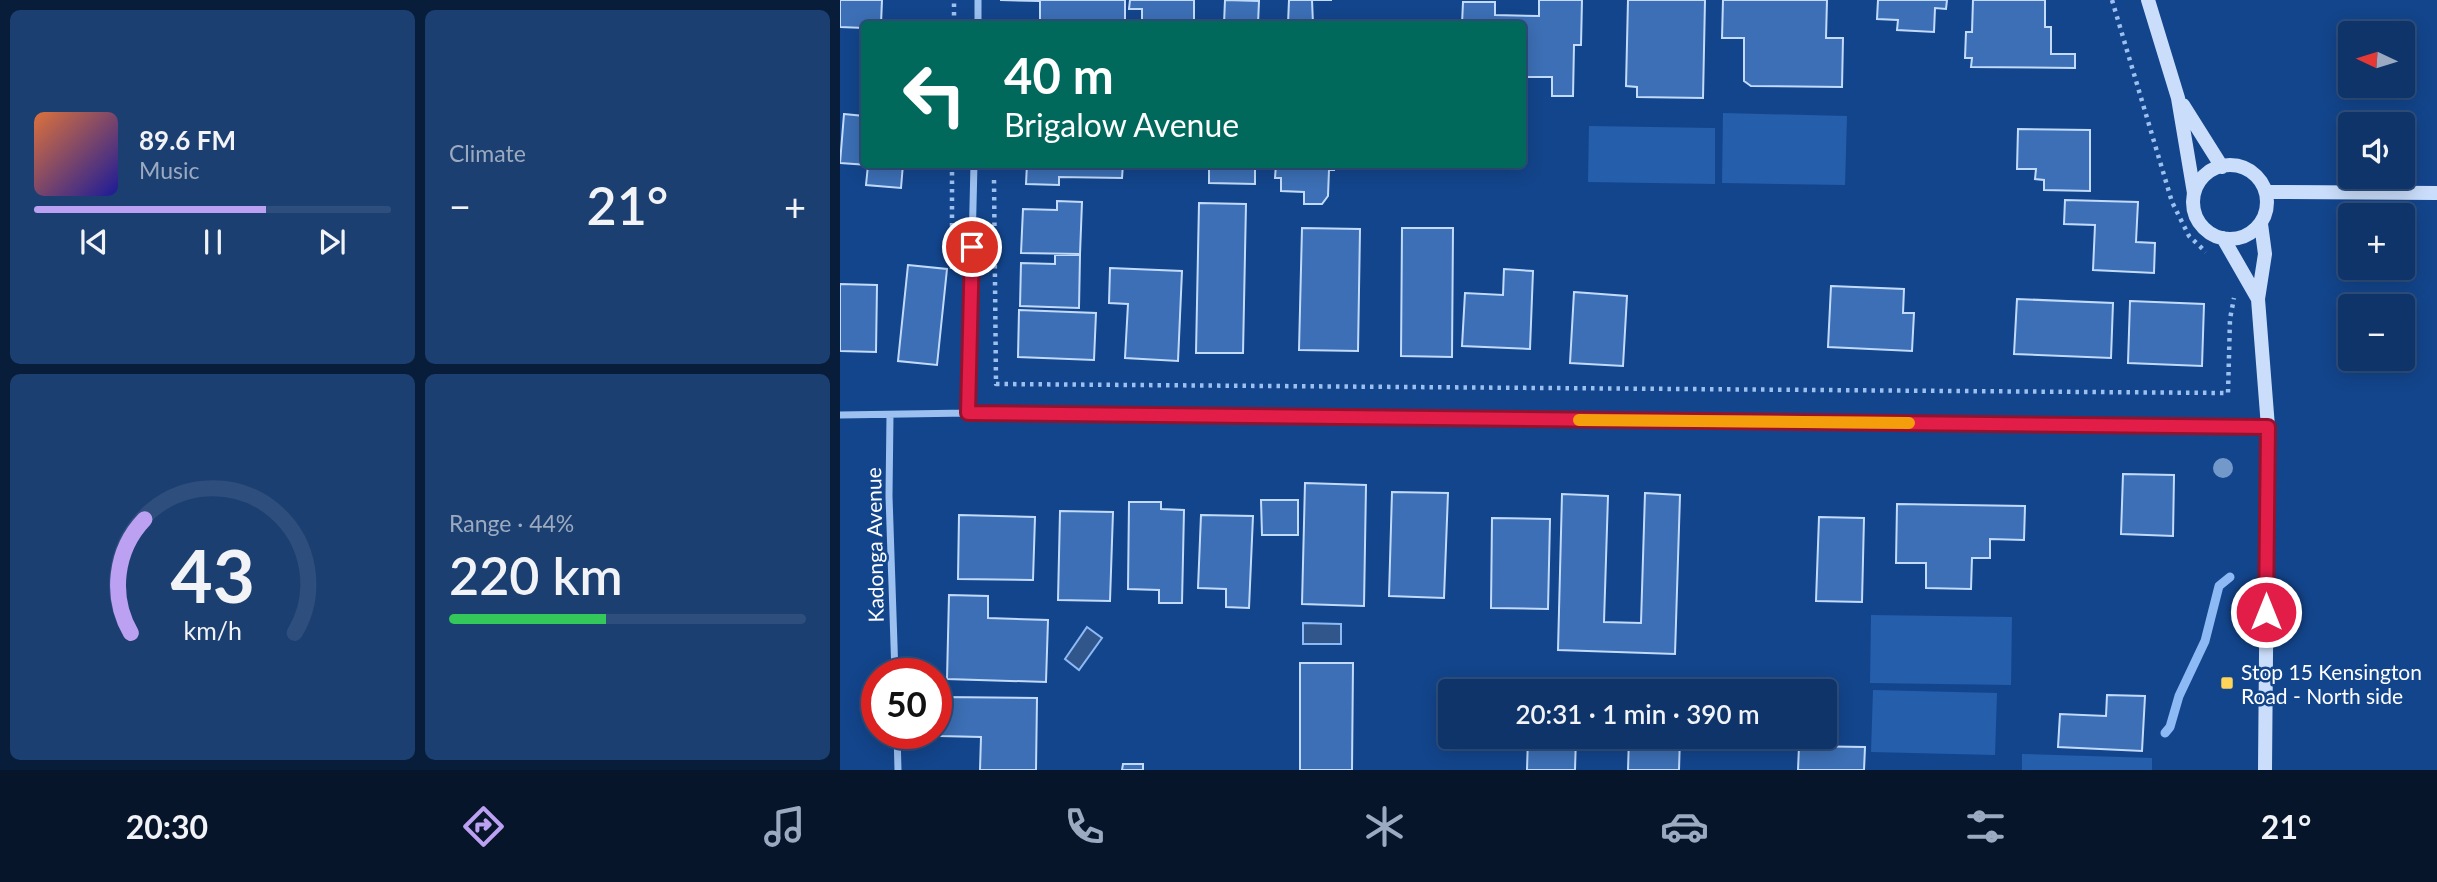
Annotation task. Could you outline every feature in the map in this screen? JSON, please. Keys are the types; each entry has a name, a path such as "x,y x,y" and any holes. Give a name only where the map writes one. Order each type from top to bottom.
{"main road":[{"path":"2148,0 2178,98 2198,220 2206,231 2230,240 2252,233 2267,212 2267,192 2252,171 2240,165 2207,172 2198,182 2194,195"},
{"path":"2178,98 2221,167"},
{"path":"2267,192 2437,193"},
{"path":"2261,224 2265,254 2258,299 2268,427 2265,770"},
{"path":"2223,238 2258,299"}],"street":[{"path":"978,0 978,21"},
{"path":"968,413 974,168"},
{"path":"840,415 968,413 2268,427"},
{"name":"Kadonga Avenue","path":"890,415 889,496 894,658"},
{"path":"897,749 898,770"}],"path":[{"path":"954,0 954,21"},
{"path":"994,178 996,384 2228,393"}],"shaded area":[{"path":"1723,113 1847,116 1845,185 1722,183"},
{"path":"1589,126 1715,128 1715,184 1588,182"},
{"path":"1871,615 2012,617 2011,685 1870,683"},
{"path":"1303,623 1341,624 1341,644 1303,644"},
{"path":"1087,627 1102,638 1079,670 1065,659"},
{"path":"1873,690 1997,693 1995,755 1871,752"},
{"path":"2022,754 2152,758 2152,770 2022,770"}],"building":[{"path":"840,0 882,0 881,21 861,21 861,28 840,27"},
{"path":"1000,0 1125,0 1125,21 1040,21 1040,1"},
{"path":"1130,0 1194,0 1194,21 1142,21 1142,9 1129,9"},
{"path":"1225,0 1259,1 1258,21 1224,21"},
{"path":"1289,0 1312,0 1313,21 1288,21"},
{"path":"1539,0 1582,0 1581,45 1574,45 1573,96 1552,96 1552,77 1526,77 1526,21 1462,21 1463,2 1495,2 1495,15 1539,16"},
{"path":"1628,0 1705,0 1703,98 1637,97 1637,87 1626,86"},
{"path":"1723,0 1827,0 1826,38 1843,38 1842,87 1751,86 1744,81 1744,38 1722,38"},
{"path":"1878,0 1947,0 1946,9 1935,8 1934,32 1897,30 1898,20 1877,19"},
{"path":"1973,0 2045,0 2045,27 2051,27 2051,54 2075,54 2075,68 1971,67 1972,58 1965,58 1966,32 1972,32"},
{"path":"844,114 861,116 861,164 840,163"},
{"path":"2018,129 2090,130 2090,191 2044,190 2044,180 2035,179 2036,169 2017,169"},
{"path":"868,168 903,168 901,188 866,185"},
{"path":"1027,168 1123,168 1122,178 1059,177 1059,185 1026,184"},
{"path":"1209,168 1255,168 1255,184 1209,183"},
{"path":"1276,168 1334,168 1329,170 1328,196 1322,204 1304,204 1304,192 1281,191 1281,178 1275,178"},
{"path":"2065,200 2138,202 2136,242 2155,243 2154,273 2093,270 2095,225 2064,224"},
{"path":"1057,201 1082,202 1080,254 1021,253 1023,209 1057,210"},
{"path":"1199,203 1246,204 1243,353 1196,353"},
{"path":"1302,228 1360,229 1358,351 1299,350"},
{"path":"1402,228 1453,228 1452,357 1401,356"},
{"path":"1055,255 1080,255 1079,308 1020,306 1021,263 1055,264"},
{"path":"908,265 947,269 937,365 898,361"},
{"path":"1110,268 1182,271 1178,361 1125,358 1128,304 1109,303"},
{"path":"1504,269 1533,271 1530,349 1462,346 1465,293 1503,295"},
{"path":"840,284 877,285 876,352 840,351"},
{"path":"1831,286 1904,289 1903,313 1914,313 1912,351 1828,347"},
{"path":"1574,292 1627,296 1623,366 1570,363"},
{"path":"2017,299 2113,303 2111,358 2014,354"},
{"path":"2130,301 2204,304 2202,366 2128,363"},
{"path":"1019,310 1096,313 1094,360 1018,357"},
{"path":"2123,474 2174,475 2173,536 2121,534"},
{"path":"1305,483 1366,485 1364,606 1302,604"},
{"path":"1392,492 1448,493 1444,598 1389,596"},
{"path":"1645,493 1680,495 1675,654 1558,650 1562,494 1608,496 1604,622 1641,623"},
{"path":"1261,500 1298,500 1298,535 1262,535"},
{"path":"1129,502 1161,502 1161,509 1184,510 1182,603 1159,603 1159,590 1128,589"},
{"path":"1897,504 2025,506 2024,540 1990,539 1990,558 1972,558 1971,589 1926,588 1926,563 1896,563"},
{"path":"1060,511 1113,512 1110,601 1058,600"},
{"path":"959,515 1035,517 1033,580 958,579"},
{"path":"1201,515 1253,516 1249,608 1226,607 1226,589 1198,588"},
{"path":"1819,517 1864,518 1862,602 1816,601"},
{"path":"1492,518 1550,519 1548,609 1491,608"},
{"path":"949,595 988,596 988,618 1048,620 1046,682 952,679 952,658 948,658"},
{"path":"1300,663 1353,663 1352,770 1300,770"},
{"path":"2107,695 2145,696 2142,751 2058,747 2060,714 2106,716"},
{"path":"952,697 1037,698 1036,770 980,770 981,737 952,736"},
{"path":"1865,747 1864,770 1798,770 1799,749"},
{"path":"1528,749 1576,749 1575,770 1527,770"},
{"path":"1629,749 1680,749 1679,770 1628,770"},
{"path":"1123,764 1143,764 1143,770 1122,770"}],"waterway":[{"path":"2165,733 2170,727 2179,696 2205,641 2219,586 2230,577"}],"slow traffic":[{"path":"1579,420 1909,423"}],"place":[{"name":"Stop 15 Kensington Road - North side","path":"2227,683"}],"route":[{"path":"972,247 968,413 2268,427 2266,612"}]}
